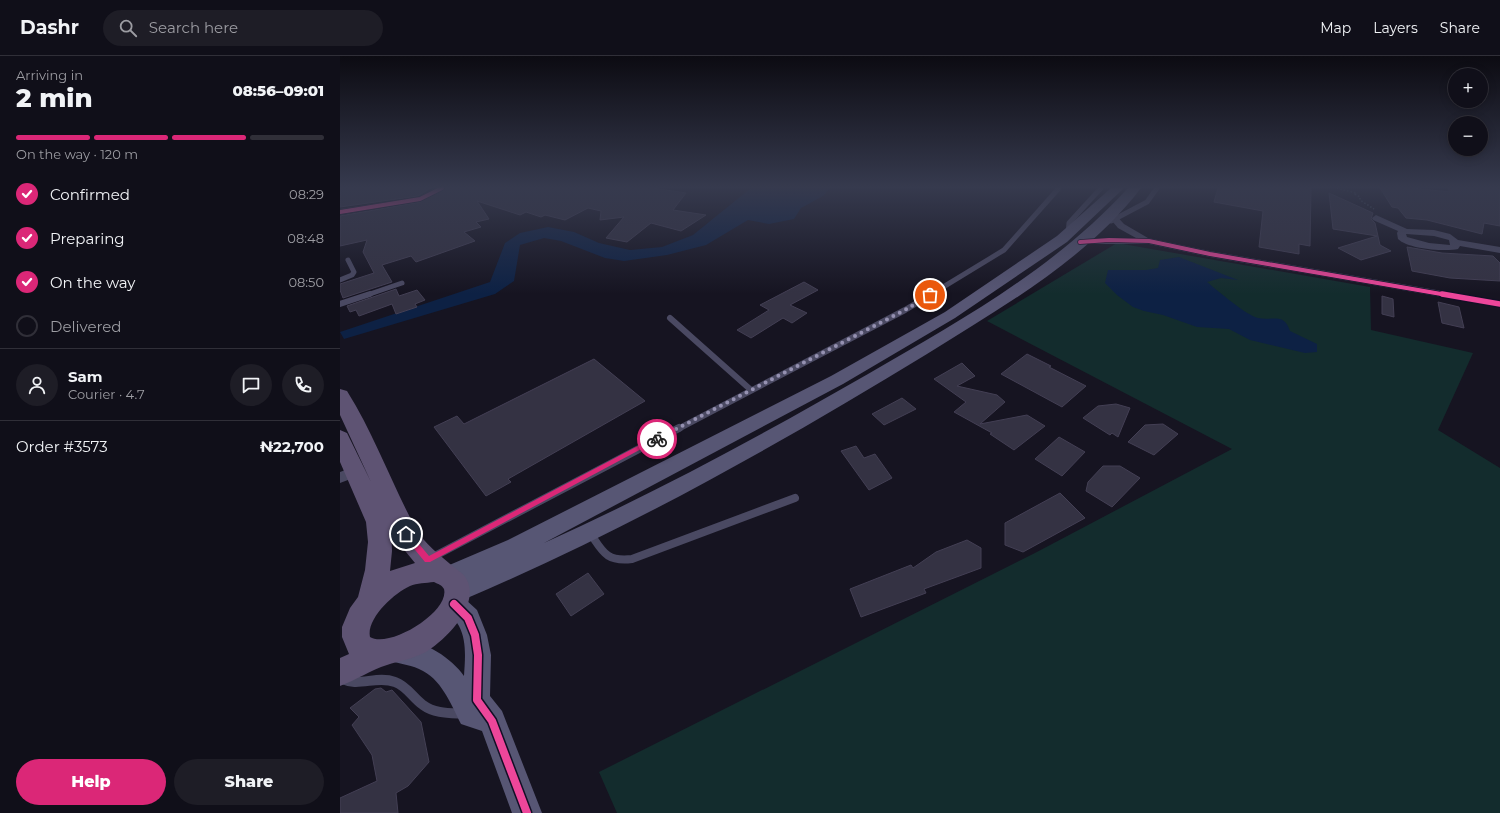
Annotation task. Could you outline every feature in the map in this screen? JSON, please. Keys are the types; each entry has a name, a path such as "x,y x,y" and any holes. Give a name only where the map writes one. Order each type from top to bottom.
{"main road":[{"path":"446,581 522,564 590,533 722,465 958,328 1043,271 1087,223"},
{"path":"446,581 516,547 837,380 950,315 1015,273 1074,238 1103,223"},
{"path":"340,396 363,439 406,534 446,581 468,618 474,635 478,655 477,700 481,718"},
{"path":"340,438 348,474 378,522 381,540 378,571 356,615 352,631 355,642 365,650 377,653 413,644 431,632 446,618 446,581 436,572 420,572 404,577 386,586 356,615"},
{"path":"340,672 389,651 418,654 436,664 451,677 481,718 526,813"}],"street":[{"path":"1119,223 1149,241"},
{"path":"1388,223 1404,230 1440,234 1450,237 1455,242 1500,250"},
{"path":"1074,238 1149,241 1210,254 1500,304"}],"lane":[{"path":"446,581 751,390 905,310 1004,250 1028,223"},
{"path":"1069,223 1074,238"},
{"path":"340,280 352,275 354,272 348,260"},
{"path":"340,304 402,283"},
{"path":"670,318 751,390"},
{"path":"590,533 607,557 617,562 632,559 795,498"},
{"path":"340,678 345,681 358,683 388,680 403,684 423,705 439,712 481,718"}],"green space":[{"path":"1117,243 1370,287 1371,330 1473,353 1438,430 1500,468 1500,813 617,813 599,772 1035,553 1232,449 987,321"}],"water":[{"path":"707,223 742,223 706,245 667,255 624,261 605,258 561,241 544,238 520,245 514,281 495,294 344,339 340,332 490,282 505,243 520,233 548,227 574,232 599,243 630,250 662,247 693,235"},
{"path":"1179,257 1238,280 1221,278 1207,282 1232,302 1253,316 1263,319 1277,318 1285,321 1290,331 1317,344 1317,352 1305,353 1250,340 1229,329 1197,327 1163,315 1144,311 1133,307 1117,295 1105,283 1108,270 1146,270 1158,268 1160,260"}],"building":[{"path":"340,223 477,223 481,227 464,232 475,241 416,262 411,256 382,265 392,282 343,298 340,290 340,284 374,273 363,252 367,240 340,246"},
{"path":"619,223 651,223 627,242 606,238"},
{"path":"652,223 693,223 681,231"},
{"path":"1262,223 1310,223 1310,246 1299,244 1299,254 1259,247"},
{"path":"1332,223 1375,223 1380,245 1391,251 1361,260 1338,248 1377,236 1333,229"},
{"path":"1440,223 1484,223 1482,234"},
{"path":"1486,223 1500,223 1500,226"},
{"path":"1407,247 1442,253 1493,256 1500,263 1500,281 1450,278 1412,271"},
{"path":"804,282 818,290 790,305 807,313 792,323 783,318 751,338 737,330 769,310 760,305"},
{"path":"396,289 399,296 417,290 425,300 415,304 417,307 396,314 392,304 359,316 356,310 350,312 347,306"},
{"path":"1382,296 1393,299 1394,317 1382,314"},
{"path":"1438,302 1459,307 1464,328 1442,323"},
{"path":"1027,354 1086,386 1062,407 1001,374"},
{"path":"594,359 645,401 508,479 511,482 486,496 434,427 457,416 464,424"},
{"path":"962,363 975,376 957,386 997,395 1005,402 980,424 1027,415 1045,426 1014,450 990,434 992,433 954,412 966,402 934,379"},
{"path":"902,398 916,409 884,425 872,414"},
{"path":"1116,404 1130,408 1118,437 1112,433 1110,435 1083,418 1098,406"},
{"path":"1163,424 1178,434 1154,455 1128,442 1145,425"},
{"path":"1059,437 1085,452 1062,476 1035,459"},
{"path":"856,446 864,458 875,454 892,478 869,490 841,451"},
{"path":"1103,466 1120,466 1140,478 1112,507 1086,491 1088,482"},
{"path":"1060,493 1085,518 1023,552 1005,545 1005,523"},
{"path":"967,540 981,548 981,568 924,589 926,593 861,617 850,589 911,565 913,568 936,552"},
{"path":"588,573 604,594 571,616 556,594"},
{"path":"381,688 386,692 392,690 421,722 429,762 408,786 396,793 398,813 340,813 340,798 377,781 372,755 352,725 359,717 350,708 375,689"}],"cycle path":[{"path":"1080,242 1109,240 1149,241 1210,254 1500,304"},
{"path":"454,604 468,618 475,635 478,655 477,700 492,721 527,813"}],"way so far":[{"path":"657,439 905,310 930,295"}],"route":[{"path":"406,534 417,549 428,560 657,439"}]}
